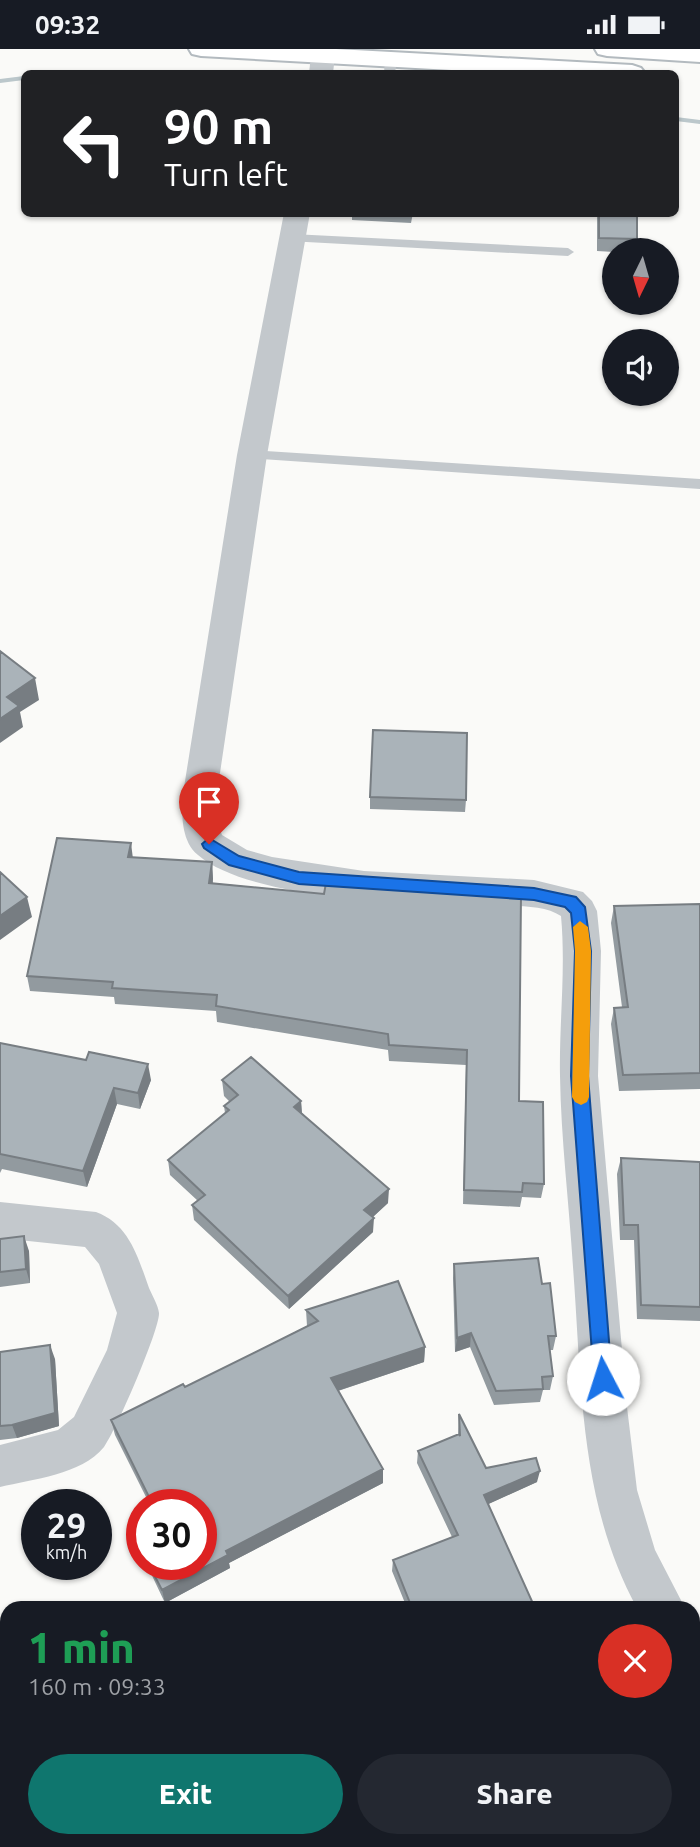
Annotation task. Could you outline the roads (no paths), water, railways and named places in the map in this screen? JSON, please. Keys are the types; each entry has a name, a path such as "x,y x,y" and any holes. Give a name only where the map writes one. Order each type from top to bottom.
{"main road":[{"path":"201,49 322,65 503,70"},
{"path":"607,49 700,54"},
{"path":"679,76 700,77"}],"street":[{"path":"294,226 252,455 199,800 200,830 209,844 235,860 299,878 534,894 570,901 579,911 583,951 579,1076 605,1407 615,1490 635,1559 658,1601"},
{"path":"0,1220 96,1230 116,1253 138,1313 127,1353 89,1432 69,1448 0,1466"}],"lane":[{"path":"294,226 568,252"},
{"path":"252,455 700,484"}],"waterway":[{"path":"0,81 21,78"},
{"path":"679,119 700,122"}]}
